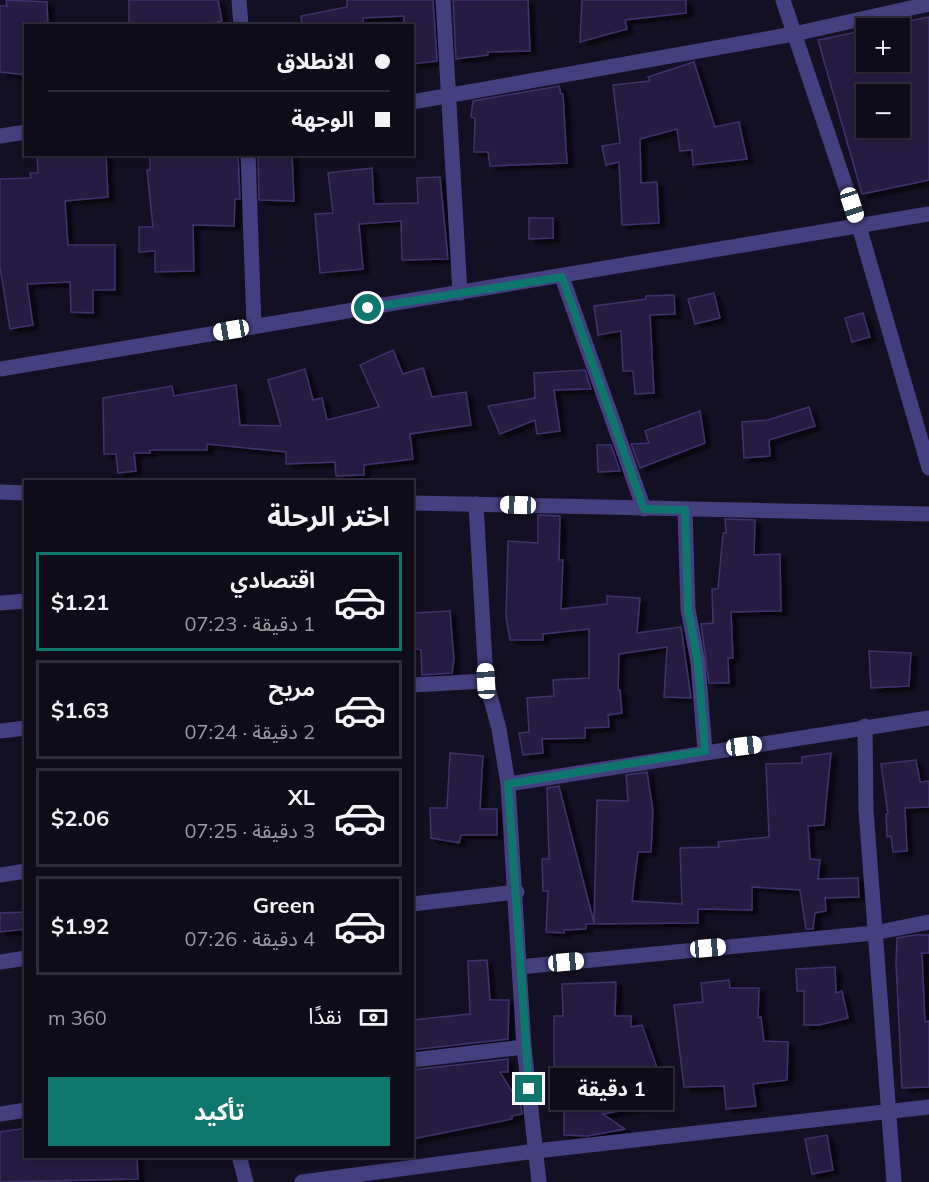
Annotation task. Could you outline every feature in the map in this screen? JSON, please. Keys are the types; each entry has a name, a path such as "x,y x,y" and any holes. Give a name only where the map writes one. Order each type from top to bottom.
{"street":[{"path":"239,0 241,24"},
{"path":"443,0 460,293"},
{"path":"783,0 859,226 929,468"},
{"path":"414,102 794,34 929,4"},
{"path":"0,136 24,132"},
{"path":"248,156 254,326"},
{"path":"0,369 929,214"},
{"path":"562,277 644,509"},
{"path":"0,492 24,493"},
{"path":"414,503 929,514"},
{"path":"476,504 486,681 499,729 508,784 517,892 524,1047 539,1182"},
{"path":"685,510 688,609 698,663 705,751"},
{"path":"0,603 24,601"},
{"path":"414,685 486,681"},
{"path":"508,784 705,751 929,718"},
{"path":"865,726 866,810 894,1182"},
{"path":"0,731 24,728"},
{"path":"0,875 24,871"},
{"path":"414,904 517,892"},
{"path":"519,967 874,933 929,922"},
{"path":"0,962 24,958"},
{"path":"414,1060 524,1047"},
{"path":"302,1182 536,1151 929,1107"},
{"path":"0,1114 24,1110"},
{"path":"240,1158 246,1182"}],"building":[{"path":"6,0 47,2 48,24 24,24 24,75 0,72 0,6 7,6"},
{"path":"129,0 218,0 222,21 206,24 129,24"},
{"path":"347,0 433,0 437,61 414,64 414,24 404,24 404,16 363,18 363,24 302,24 301,16 347,7"},
{"path":"453,0 528,0 530,51 488,52 488,55 456,59"},
{"path":"582,0 686,0 686,13 625,20 627,29 580,42"},
{"path":"929,17 929,180 862,194 818,40 856,32 856,72 910,72 910,21"},
{"path":"694,62 715,127 739,122 747,159 693,165 692,150 680,151 677,129 640,139 641,183 657,182 659,223 622,225 619,162 606,165 602,146 620,143 613,85 650,81 648,77"},
{"path":"559,86 563,94 567,163 490,166 488,152 474,152 475,118 471,117 473,101"},
{"path":"37,156 106,156 108,197 65,201 68,245 115,245 115,290 93,290 93,313 71,312 70,282 27,284 33,325 10,329 0,267 0,179 31,178 30,173 38,173"},
{"path":"150,156 238,156 240,199 235,199 234,226 193,225 194,271 155,272 155,251 139,252 139,227 153,227 147,170 150,170"},
{"path":"258,156 292,156 294,201 259,200"},
{"path":"372,168 374,204 418,203 417,178 440,177 448,259 402,260 401,221 359,224 363,269 320,273 315,214 333,213 328,173"},
{"path":"529,218 553,218 553,238 529,239"},
{"path":"714,293 720,318 695,324 688,299"},
{"path":"674,295 675,314 650,315 654,393 635,394 633,371 623,371 621,331 598,335 594,306 646,299 646,296"},
{"path":"863,313 870,337 852,342 845,318"},
{"path":"393,350 403,374 423,368 432,397 466,392 471,425 410,434 413,459 364,465 364,475 336,476 335,462 286,464 286,452 207,444 207,450 150,450 150,453 134,453 136,471 118,473 116,454 104,454 103,398 172,386 174,396 236,385 240,425 281,426 268,380 305,369 313,400 322,398 327,420 379,407 360,365"},
{"path":"585,370 591,389 554,390 560,431 537,434 535,420 500,434 488,406 535,398 534,373"},
{"path":"809,407 815,426 769,440 770,456 744,458 742,422 768,420"},
{"path":"700,411 705,443 640,468 631,444 649,443 645,431"},
{"path":"597,445 611,445 620,471 598,472"},
{"path":"538,515 560,516 559,560 563,560 561,609 607,604 607,596 640,598 637,633 681,627 691,698 664,697 667,647 619,654 618,690 620,690 622,713 608,715 609,727 585,728 585,738 542,739 543,753 523,755 519,733 529,732 527,698 554,696 553,680 589,678 589,629 543,634 543,640 510,640 506,617 508,541 538,543"},
{"path":"725,519 755,520 754,555 780,554 781,611 731,612 733,658 728,658 729,683 709,683 701,624 713,623 712,589 718,589 723,533 726,533"},
{"path":"450,611 454,659 452,673 422,675 421,650 414,648 414,613"},
{"path":"869,651 911,653 909,686 871,688"},
{"path":"450,753 483,756 480,809 497,809 497,835 461,835 459,843 431,838 430,808 447,808"},
{"path":"831,753 824,825 808,826 810,859 820,860 818,879 858,878 859,897 825,898 826,911 815,913 813,929 806,929 800,890 752,887 752,910 698,909 698,923 586,924 586,929 564,930 564,933 546,932 548,891 543,891 542,859 549,859 547,788 559,786 594,923 597,800 628,801 626,775 647,772 653,811 651,852 638,852 632,901 682,904 680,848 719,847 718,842 769,837 766,764 802,763 802,757"},
{"path":"916,760 920,782 929,781 929,807 905,808 907,851 893,852 891,836 887,837 886,814 888,814 881,764"},
{"path":"24,912 24,929 0,932 0,913"},
{"path":"929,935 929,953 922,953 925,1022 929,1021 929,1087 902,1088 897,938"},
{"path":"487,960 490,1000 509,1000 508,1039 414,1050 414,1020 470,1014 468,961"},
{"path":"835,967 836,993 842,991 848,1018 819,1025 804,1025 804,991 797,991 796,969"},
{"path":"729,980 730,988 759,988 758,1018 761,1017 764,1041 788,1042 787,1080 753,1084 756,1106 726,1109 724,1086 684,1087 674,1005 703,1002 701,983"},
{"path":"616,982 615,1016 631,1016 631,1027 642,1025 669,1102 603,1114 625,1129 587,1136 564,1135 564,1085 556,1086 554,1061 554,1016 563,1016 562,984"},
{"path":"508,1059 508,1072 500,1072 521,1106 522,1114 512,1116 512,1119 414,1139 414,1070"},
{"path":"24,1128 24,1158 137,1158 138,1179 0,1182 0,1132"},
{"path":"827,1135 833,1170 812,1174 805,1139"}],"route":[{"path":"368,308 562,277 644,509 685,510 688,609 691,636 698,663 705,751 508,784 517,892 524,1047 529,1089"}]}
